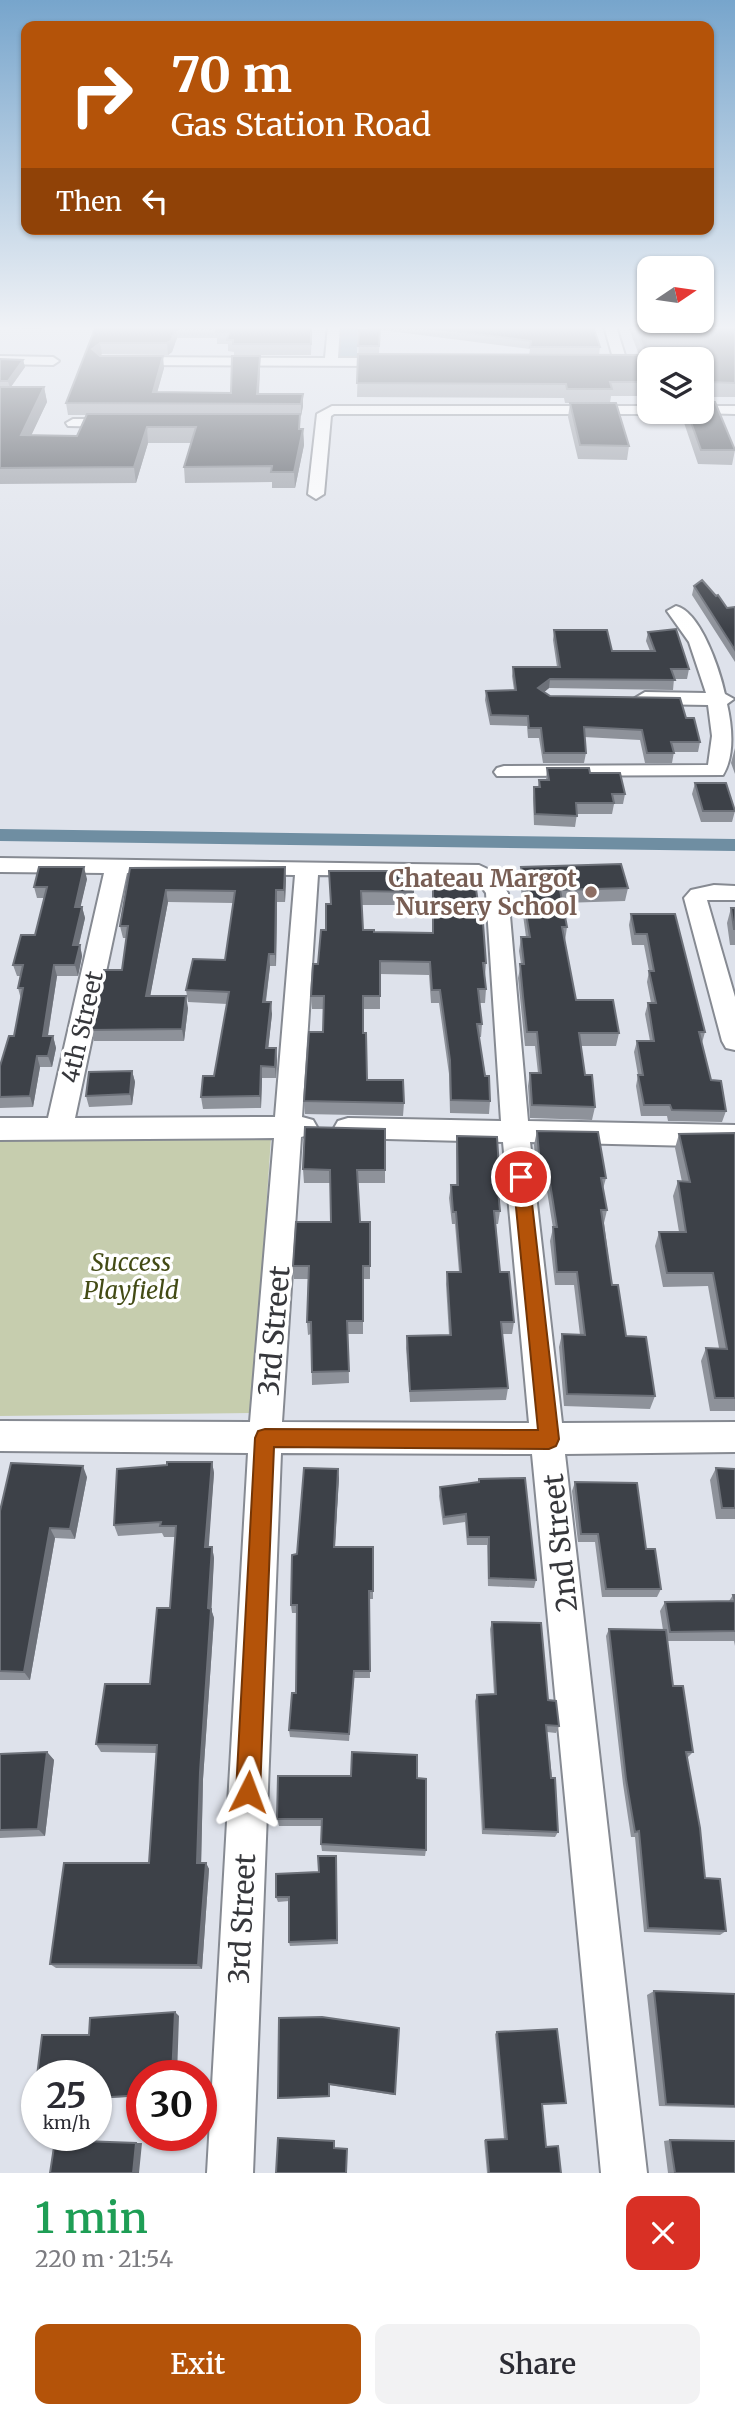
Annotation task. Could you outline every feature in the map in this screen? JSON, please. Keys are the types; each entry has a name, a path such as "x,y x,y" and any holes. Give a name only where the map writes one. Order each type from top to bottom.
{"street":[{"path":"316,427 316,494"},
{"path":"504,772 716,771 724,764 729,750 732,721 701,639 676,611"},
{"path":"630,698 724,699"},
{"name":"2nd Street","path":"0,865 480,872 496,893 516,1130 624,2173"},
{"name":"4th Street","path":"59,1129 117,867"},
{"name":"3rd Street","path":"230,2173 265,1438 307,868"},
{"path":"735,893 708,892 695,898 735,1041"},
{"path":"0,1129 288,1127 735,1136"},
{"path":"0,1436 549,1439 735,1437"}],"green space":[{"name":"Success Playfield","path":"0,1138 271,1138 252,1413 0,1416"}],"building":[{"path":"0,427 25,427 21,435 77,436 81,427 147,427 134,467 0,468"},
{"path":"196,427 303,429 294,472 271,472 272,466 184,467"},
{"path":"576,427 623,427 629,446 580,445"},
{"path":"693,427 726,427 735,450 701,450"},
{"path":"702,580 727,608 735,607 735,650 694,586"},
{"path":"676,629 689,669 671,669 675,680 550,679 538,688 550,696 680,698 686,718 694,718 700,742 671,742 674,753 647,753 642,730 584,727 586,753 544,753 541,728 529,728 528,716 491,715 486,691 516,690 513,667 560,667 554,630 607,630 612,651 655,651 648,632"},
{"path":"547,768 589,768 590,773 620,773 625,794 612,794 614,803 576,803 577,816 535,814 534,787 540,787 539,780 549,780"},
{"path":"695,783 726,783 735,811 703,811"},
{"path":"621,864 628,888 560,890 567,927 562,927 576,1000 613,1000 619,1033 579,1033 585,1075 592,1075 595,1107 532,1105 530,1073 541,1073 537,1032 527,1032 523,996 521,937 530,937 524,902 528,902 521,867"},
{"path":"39,867 84,867 75,907 82,907 73,945 80,945 75,965 54,965 43,1036 53,1036 48,1056 37,1056 30,1096 0,1097 0,1066 9,1036 14,1036 23,988 18,988 23,965 13,965 21,935 35,935 47,887 34,887"},
{"path":"285,867 284,890 276,890 275,954 269,954 263,1002 271,1002 266,1048 276,1048 275,1067 261,1066 260,1096 201,1097 203,1076 214,1076 229,992 186,990 193,959 225,960 235,891 166,890 146,996 186,996 182,1029 91,1030 104,970 122,970 128,926 120,926 130,868"},
{"path":"329,871 412,871 413,892 361,891 363,930 374,932 433,933 433,876 474,875 479,910 482,910 486,963 483,963 486,989 478,989 482,1024 477,1024 485,1076 489,1076 490,1101 451,1100 450,1060 440,990 432,990 430,962 380,961 380,996 363,996 367,1080 403,1080 404,1103 304,1101 309,1032 323,1032 324,996 311,996 313,964 318,964 321,930 326,930 326,904 331,904"},
{"path":"731,908 735,908 735,929 734,929"},
{"path":"631,914 675,914 705,1032 699,1032 711,1080 721,1081 726,1111 672,1110 670,1105 644,1105 638,1075 643,1075 637,1041 654,1041 648,1003 656,1003 649,971 654,971 647,934 635,934"},
{"path":"132,1071 130,1094 86,1096 89,1072"},
{"path":"305,1127 385,1129 385,1170 357,1170 360,1222 370,1222 370,1266 363,1266 363,1321 347,1321 349,1371 312,1372 311,1322 307,1322 309,1266 293,1266 296,1222 331,1222 330,1170 303,1169"},
{"path":"537,1131 598,1132 606,1178 601,1178 607,1210 601,1210 612,1285 618,1285 626,1336 646,1337 655,1396 567,1394 562,1334 585,1335 577,1272 557,1272 553,1227 557,1227 549,1177 541,1177"},
{"path":"735,1133 735,1398 715,1398 706,1348 727,1349 713,1273 667,1273 659,1232 686,1232 678,1181 690,1182 679,1134"},
{"path":"457,1136 497,1137 499,1169 496,1169 500,1211 494,1211 500,1272 509,1272 514,1322 501,1322 508,1388 410,1391 407,1336 451,1335 447,1272 461,1272 451,1185 458,1185"},
{"path":"167,1462 212,1462 205,1547 212,1547 208,1608 211,1609 197,1863 206,1863 198,1965 50,1964 64,1863 149,1863 157,1745 96,1744 105,1684 150,1684 157,1608 170,1608 176,1526 160,1526 161,1522 114,1525 117,1469 167,1465"},
{"path":"11,1463 83,1466 70,1529 50,1528 24,1672 0,1671 0,1511"},
{"path":"304,1468 338,1469 334,1547 373,1547 373,1591 369,1591 370,1671 354,1671 349,1734 289,1730 292,1693 296,1693 297,1605 291,1605 292,1555 297,1554"},
{"path":"716,1468 735,1469 735,1508 722,1508"},
{"path":"525,1478 536,1580 489,1578 489,1537 468,1537 466,1514 444,1517 440,1487 479,1482 479,1479"},
{"path":"575,1482 637,1483 646,1549 655,1549 661,1589 606,1589 598,1534 581,1534"},
{"path":"735,1601 735,1631 670,1632 665,1602"},
{"path":"492,1622 541,1623 548,1700 556,1701 559,1726 546,1725 551,1778 555,1778 558,1832 484,1829 477,1695 496,1694"},
{"path":"609,1629 666,1630 673,1686 683,1686 693,1752 686,1752 700,1828 705,1878 720,1879 726,1931 648,1928 639,1831 635,1832 626,1779"},
{"path":"47,1752 38,1829 0,1830 0,1754"},
{"path":"352,1752 417,1755 417,1778 426,1779 426,1850 321,1844 322,1819 277,1819 278,1776 351,1776"},
{"path":"318,1856 336,1856 337,1940 289,1942 289,1897 276,1897 276,1874 319,1872"},
{"path":"654,1991 735,1994 735,2106 666,2104"},
{"path":"175,2012 173,2060 126,2060 126,2096 112,2097 112,2060 39,2060 42,2035 89,2035 90,2018"},
{"path":"322,2017 399,2028 395,2094 329,2084 329,2096 278,2098 279,2018"},
{"path":"557,2029 566,2103 542,2104 546,2147 558,2146 561,2173 489,2173 486,2140 507,2139 497,2032"},
{"path":"278,2138 334,2141 334,2148 347,2149 346,2173 276,2173"},
{"path":"670,2140 735,2141 735,2173 675,2173"},
{"path":"112,2142 126,2143 126,2151 135,2151 133,2173 50,2173 53,2151 112,2151"}],"waterway":[{"path":"0,835 735,845"}],"place":[{"name":"Chateau Margot Nursery School","path":"591,892"}],"route":[{"path":"248,1792 265,1438 549,1439 521,1177"}]}
